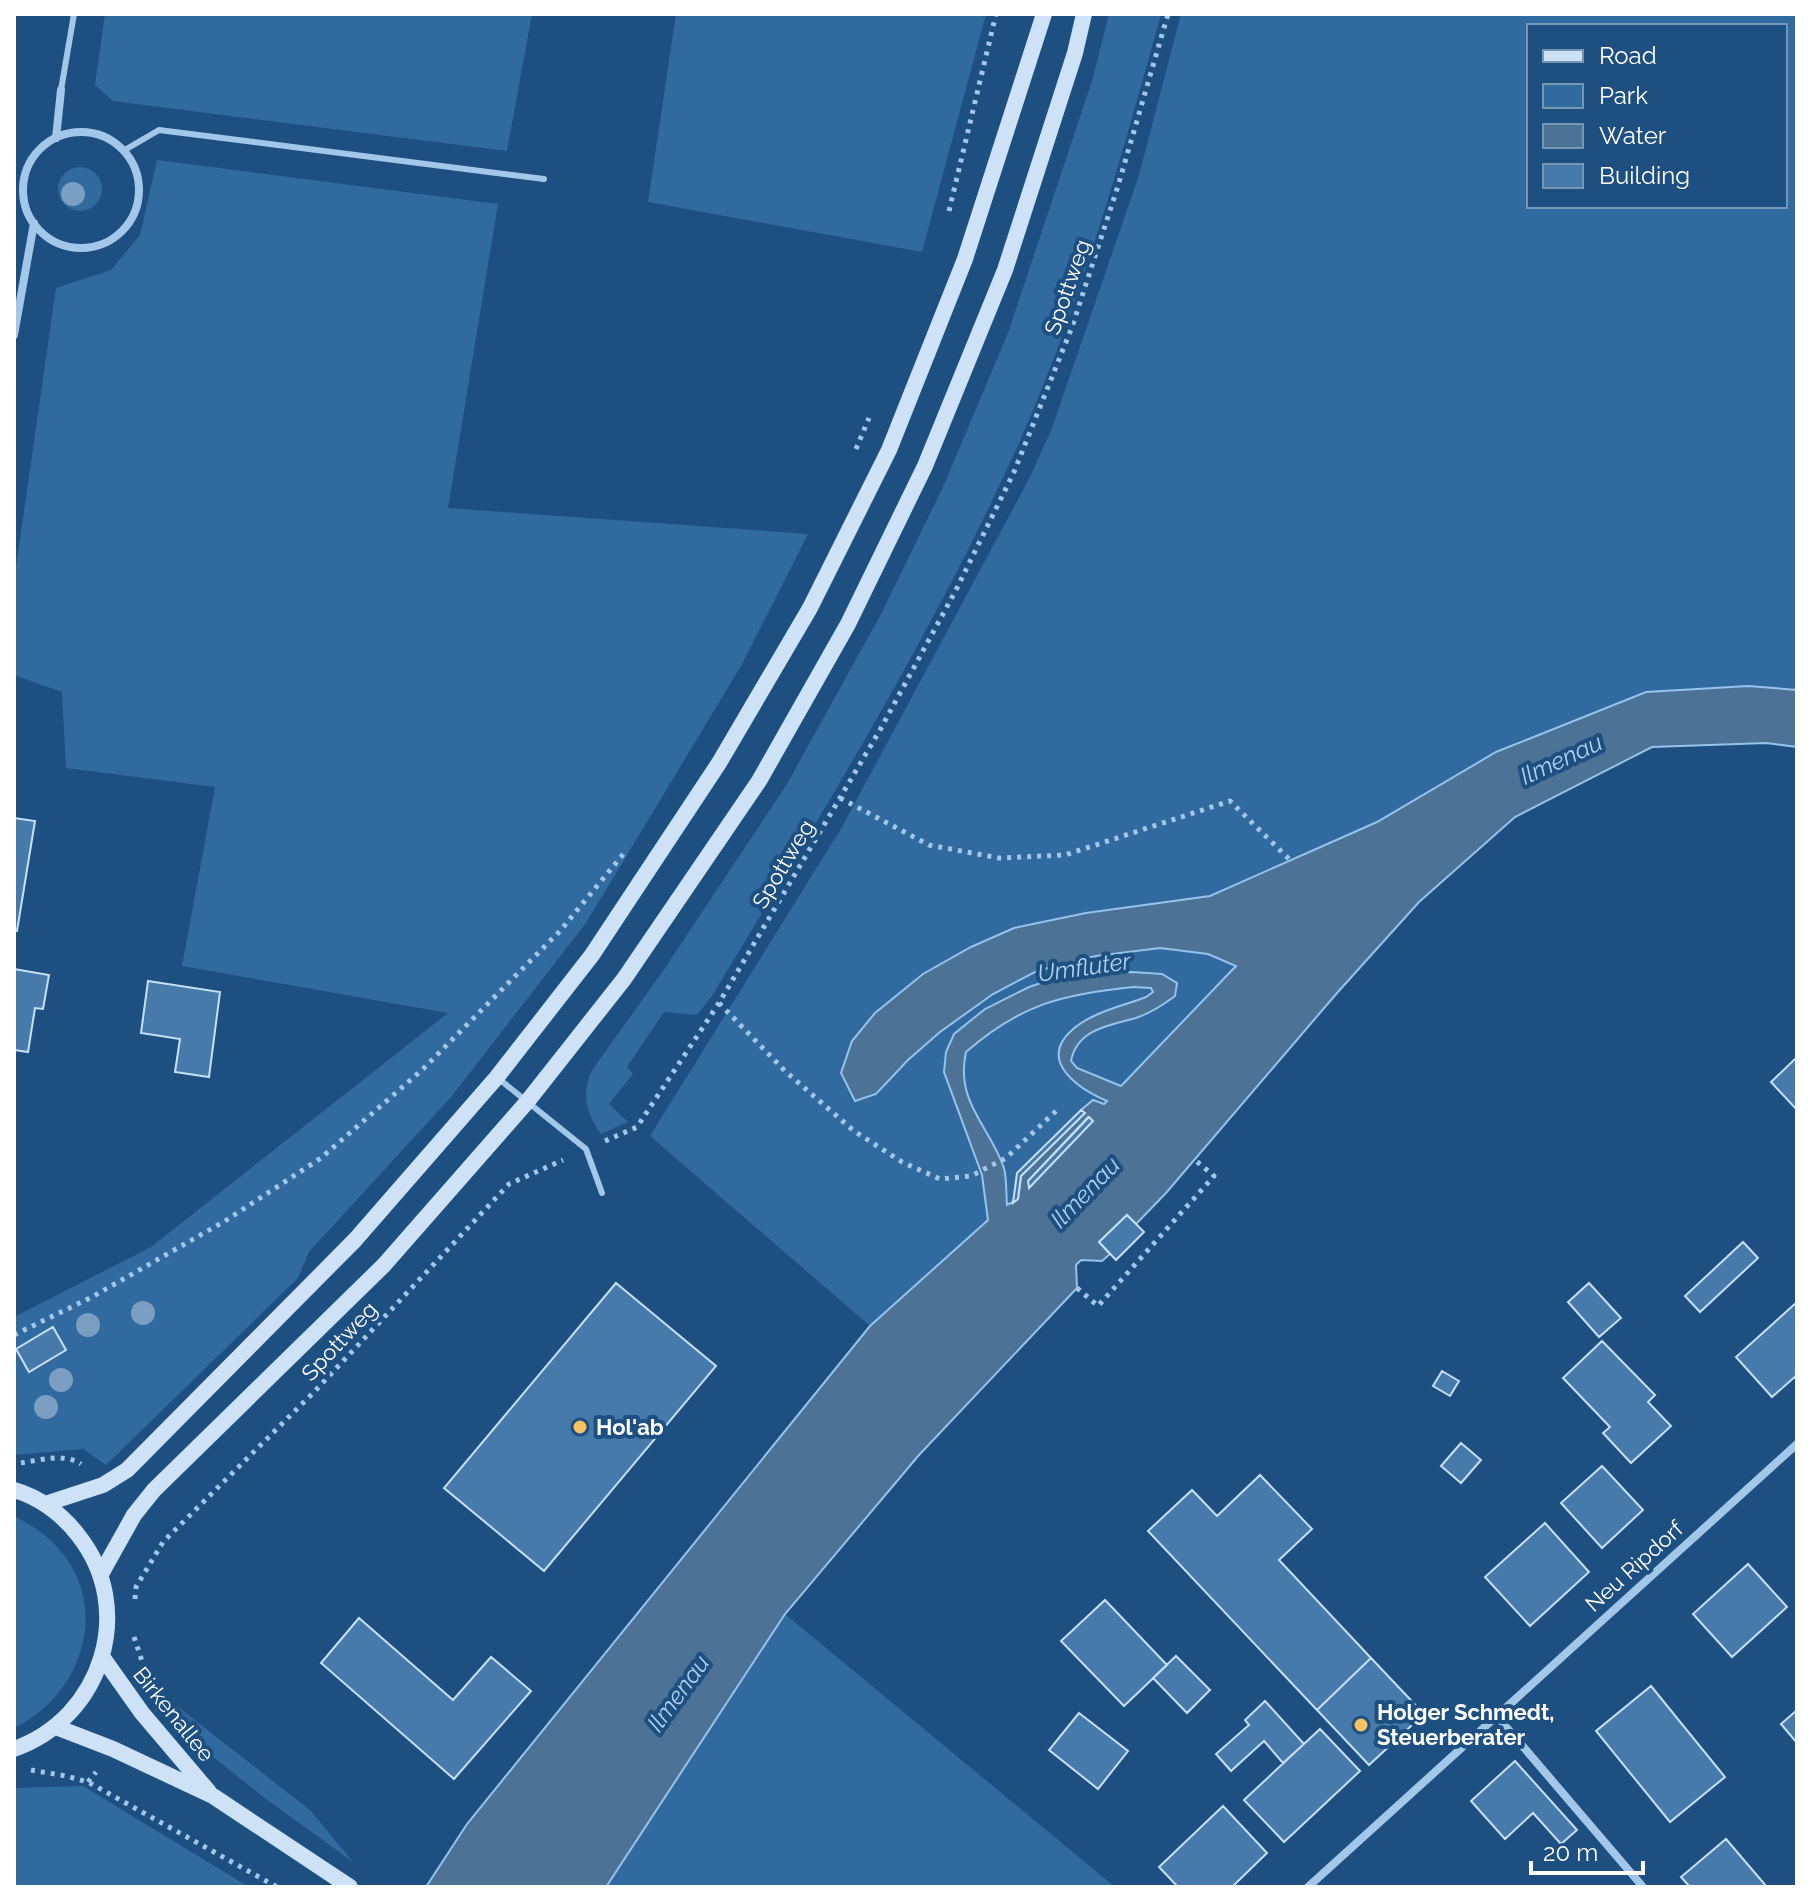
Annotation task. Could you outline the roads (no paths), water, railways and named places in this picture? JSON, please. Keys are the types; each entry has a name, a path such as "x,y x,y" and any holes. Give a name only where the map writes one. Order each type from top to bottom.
{"main road":[{"path":"45,1504 103,1485 127,1470 355,1240 497,1077 592,955 719,763 810,608 889,450 960,274 1044,14"},
{"path":"101,1574 134,1515 154,1490 384,1265 527,1102 624,979 759,781 848,624 925,466 1005,270 1075,53 1084,14"},
{"path":"14,1490 45,1504 69,1523 88,1547 101,1574 108,1612 103,1658 84,1696 56,1727 14,1749"},
{"name":"Birkenallee","path":"103,1658 142,1713 213,1796"},
{"name":"Birkenallee","path":"56,1727 113,1749 213,1796 350,1887"}],"street":[{"path":"56,138 61,90"},
{"path":"78,133 110,140 123,151 133,165 139,196 134,215 123,231 97,246 74,248 49,239 34,223 23,196 25,177 32,159 56,138 78,133"},
{"path":"14,335 34,223"},
{"name":"Neu Ripdorf","path":"1308,1887 1797,1444"},
{"path":"1496,1715 1643,1887"}],"lane":[{"path":"61,90 74,14"},
{"path":"123,151 159,130 544,179"},
{"path":"497,1077 586,1149 602,1193"}],"water":[{"name":"Ilmenau","path":"1748,686 1797,690 1797,747 1766,743 1652,747 1515,817 1419,902 1136,1224 1127,1215 1099,1242 1110,1254 1102,1261 1081,1260 1076,1265 1077,1288 919,1455 785,1614 606,1887 426,1887 467,1824 870,1326 988,1220 982,1175 944,1072 946,1052 954,1034 985,1009 1029,987 1062,976 1132,972 1162,974 1177,983 1175,996 1141,1016 1096,1030 1074,1050 1071,1061 1077,1068 1121,1086 1236,966 1208,954 1160,948 1096,956 1037,971 993,994 940,1032 876,1094 855,1101 841,1073 852,1041 875,1013 923,974 971,947 1014,928 1086,913 1210,896 1377,822 1496,752 1646,692","holes":["1151,988 1153,992 1089,1019 1062,1041 1060,1063 1066,1073 1085,1089 1107,1101 1104,1104 1093,1100 1081,1110 1084,1113 1021,1176 1018,1199 1007,1205 1004,1168 975,1113 965,1085 966,1052 1005,1023 1044,1004 1086,993","1088,1117 1092,1121 1028,1181"]}],"place":[{"name":"Hol'ab","path":"580,1427"},
{"name":"Holger Schmedt, Steuerberater","path":"1361,1725"}],"water label":[{"name":"Umfluter","path":"1084,967"}]}
